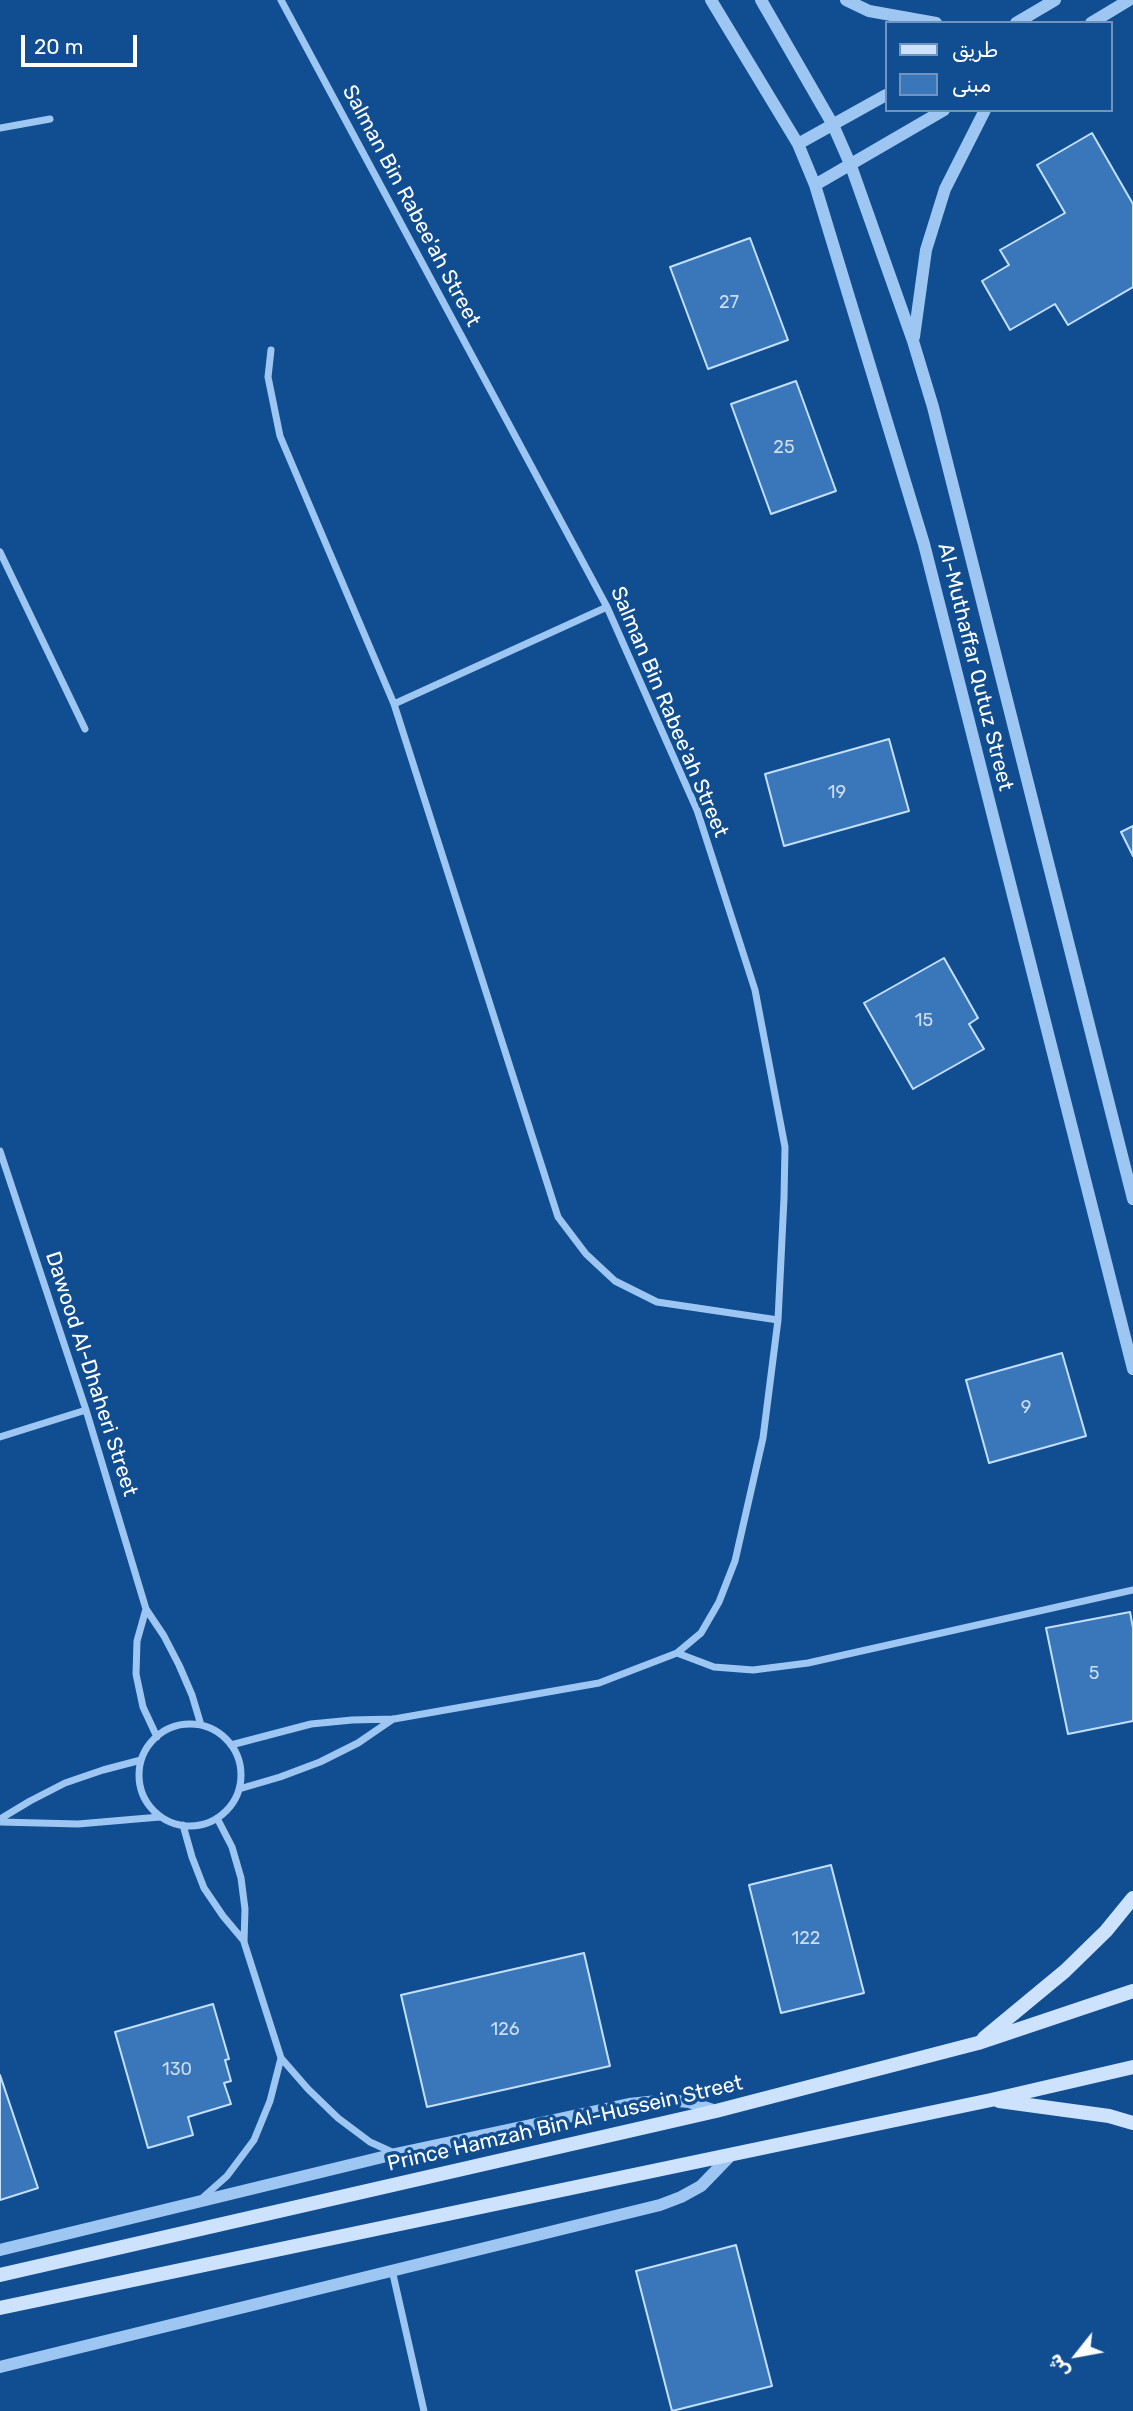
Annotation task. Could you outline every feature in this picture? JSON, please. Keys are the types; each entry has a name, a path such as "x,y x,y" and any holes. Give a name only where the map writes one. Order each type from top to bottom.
{"main road":[{"path":"978,2043 1065,1971 1133,1898"},
{"name":"Prince Hamzah Bin Al-Hussein Street","path":"0,2275 716,2111 978,2043 1133,1991"},
{"path":"0,2308 990,2100 1133,2067"},
{"path":"990,2100 1109,2116 1133,2123"}],"street":[{"name":"Salman Bin Rabee'ah Street","path":"231,1745 311,1724 394,1719 599,1683 677,1653 701,1633 719,1602 735,1561 763,1438 778,1320 785,1146 755,990 697,810 607,607 281,0"},
{"name":"Al-Muthaffar Qutuz Street","path":"711,0 798,144 815,185 924,544 1133,1369"},
{"name":"Al-Muthaffar Qutuz Street","path":"761,0 833,125 851,166 913,341 936,421 1133,1199"},
{"path":"846,0 869,11 925,21"},
{"path":"1019,21 1055,0"},
{"path":"1094,21 1129,0"},
{"path":"798,144 884,96"},
{"path":"815,185 941,112"},
{"path":"913,341 926,250 937,214 945,189 984,112"},
{"path":"0,128 50,119"},
{"path":"271,350 268,377 280,436 394,704 558,1217 586,1254 615,1281 657,1302 778,1320"},
{"path":"0,552 85,730"},
{"path":"394,704 607,607"},
{"name":"Dawood Al-Dhaheri Street","path":"0,1151 86,1409 146,1609 179,1665 201,1726"},
{"path":"0,1437 86,1409"},
{"path":"677,1653 714,1667 753,1670 808,1663 1133,1590"},
{"path":"146,1609 137,1641 136,1674 143,1707 157,1737"},
{"name":"Salman Bin Rabee'ah Street","path":"239,1789 320,1762 358,1743 394,1719"},
{"path":"177,1725 201,1726 217,1732 231,1745 240,1773 239,1789 227,1810 218,1818 195,1826 183,1825 160,1816 149,1805 139,1776 141,1760 157,1737 177,1725"},
{"path":"0,1820 65,1783 141,1760"},
{"path":"0,1820 78,1824 160,1816"},
{"path":"218,1818 232,1847 241,1878 245,1909 244,1942 281,2059 338,2118 370,2142 395,2154"},
{"path":"183,1825 204,1888 244,1942"},
{"path":"198,2201 227,2176 254,2140 270,2101 281,2059"},
{"path":"0,2250 395,2154 648,2101 690,2102 716,2111"},
{"path":"0,2367 660,2205 701,2186 731,2155"},
{"path":"392,2270 424,2411"}],"building":[{"path":"1092,133 1133,204 1133,287 1068,325 1055,304 1010,330 982,281 1009,265 1000,250 1065,213 1037,165"},
{"path":"750,238 788,340 708,369 670,267"},
{"path":"796,381 836,491 771,514 731,404"},
{"path":"889,739 909,811 784,846 765,774"},
{"path":"1133,826 1133,856 1121,832"},
{"path":"944,958 978,1018 969,1024 984,1049 913,1089 864,1003"},
{"path":"1062,1353 1086,1436 989,1463 966,1380"},
{"path":"1130,1612 1133,1628 1133,1721 1068,1734 1046,1628"},
{"path":"831,1865 864,1993 781,2013 749,1885"},
{"path":"584,1953 610,2066 427,2107 401,1995"},
{"path":"213,2004 229,2059 225,2060 231,2081 224,2083 231,2104 188,2117 193,2135 148,2148 115,2032"},
{"path":"0,2075 38,2188 0,2200"},
{"path":"736,2245 772,2386 672,2411 636,2271"}]}
